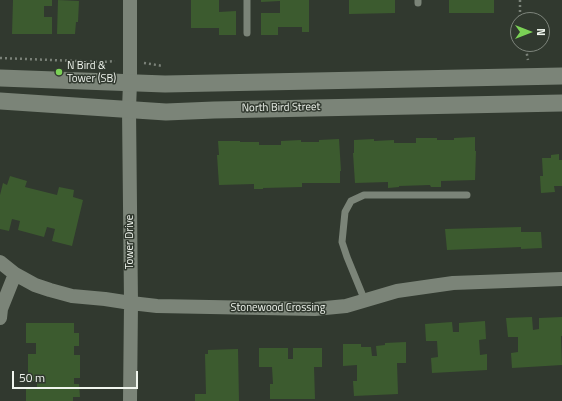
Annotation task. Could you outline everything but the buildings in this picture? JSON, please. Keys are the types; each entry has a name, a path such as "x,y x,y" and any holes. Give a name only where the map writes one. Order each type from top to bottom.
{"street":[{"name":"Tower Drive","path":"130,0 130,401"},
{"path":"0,78 165,84 562,76"},
{"name":"North Bird Street","path":"0,101 166,112 230,109 562,103"},
{"name":"Stonewood Crossing","path":"0,262 15,274 35,285 72,296 156,306 315,309 346,306 397,291 453,283 562,279"},
{"path":"0,318 1,309 15,274"}],"lane":[{"path":"247,0 247,33"},
{"path":"366,301 342,242 345,212 352,201 364,195 467,195"}],"path":[{"path":"520,0 520,12"},
{"path":"527,52 529,64"},
{"path":"0,58 103,62 116,61"}],"place":[{"name":"N Bird & Tower (SB)","path":"59,72"}]}
